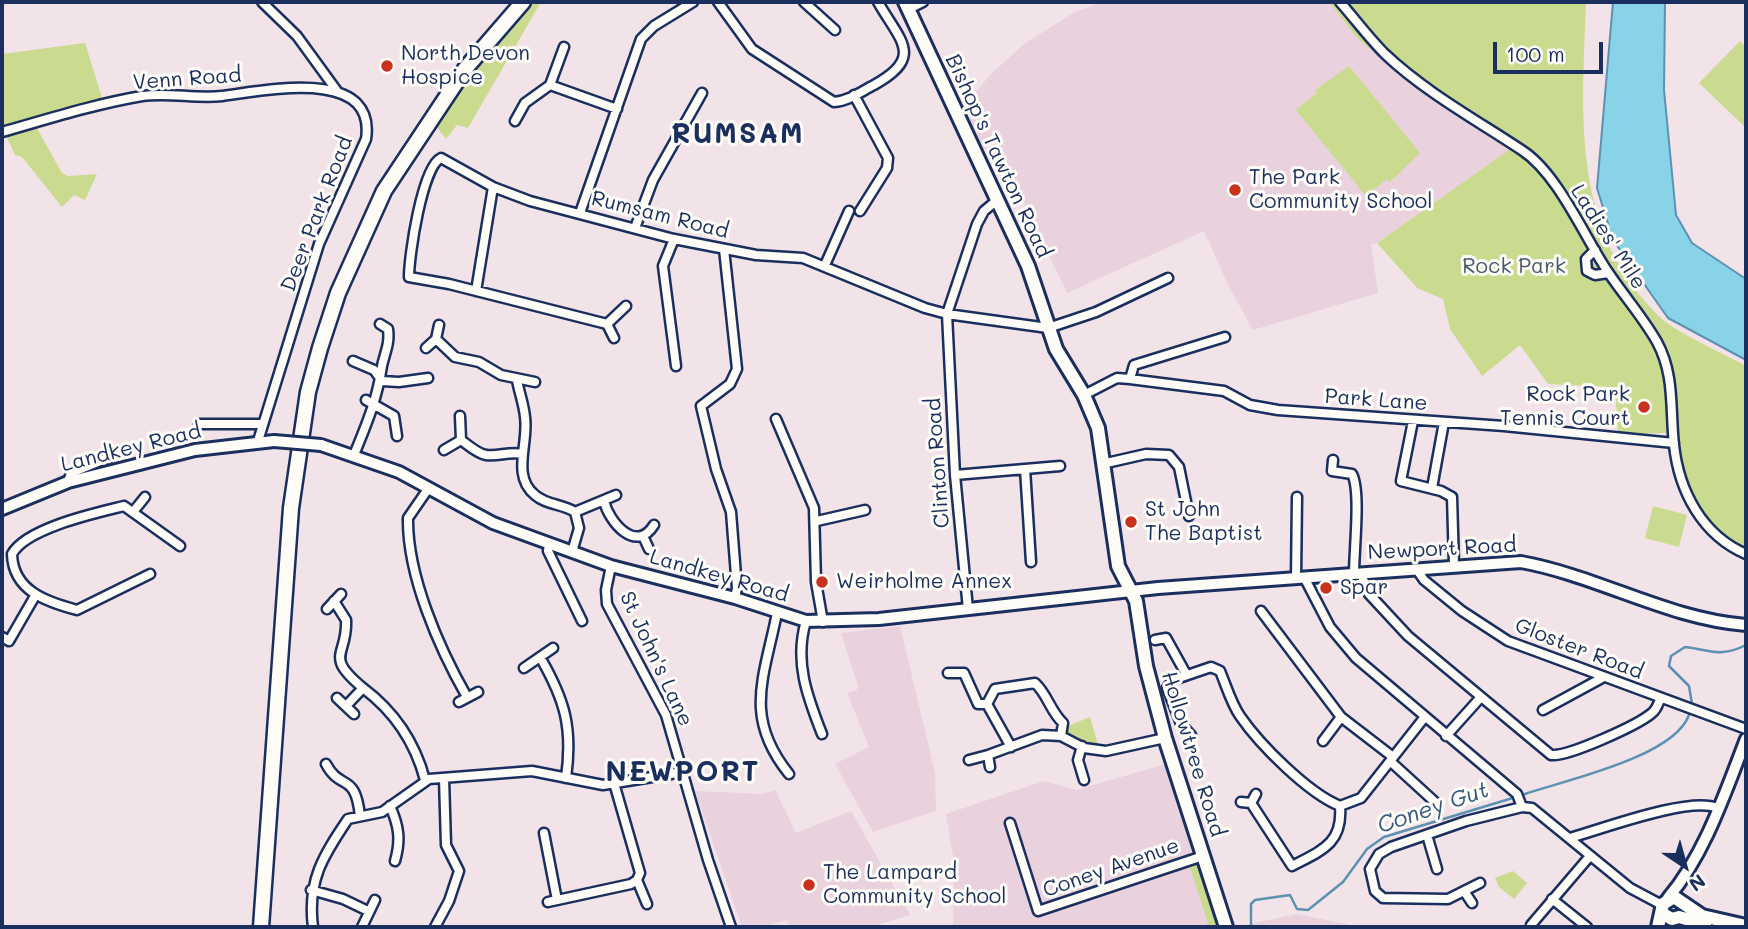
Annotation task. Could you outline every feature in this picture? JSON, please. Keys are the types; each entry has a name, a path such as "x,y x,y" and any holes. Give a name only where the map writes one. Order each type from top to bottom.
{"highway":[{"path":"261,927 291,508 306,405 320,348 338,293 384,191 465,69 523,2"}],"main road":[{"name":"Bishop's Tawton Road","path":"907,5 965,125 974,153 1028,266 1056,349 1084,394 1098,428 1102,464"},
{"name":"Hollowtree Road","path":"1102,464 1118,566 1136,601 1146,666 1165,738 1226,927"},
{"path":"1672,911 1746,926"},
{"path":"1658,927 1672,911"},
{"path":"1672,911 1721,927"}],"street":[{"name":"Deer Park Road","path":"258,441 261,424 277,384 319,244 366,139 362,113 351,99 337,91 297,36 262,2"},
{"path":"580,213 641,39 654,26 693,2"},
{"path":"718,2 752,49 827,100 841,102 896,72 904,61 904,48 878,2"},
{"path":"804,2 835,30"},
{"path":"907,5 923,2"},
{"name":"Ladies' Mile","path":"1340,2 1387,55 1443,98 1523,151 1566,202 1608,273 1647,326 1665,362 1673,399 1678,471 1694,509 1722,541 1746,554"},
{"path":"514,121 525,103 553,86 564,47"},
{"path":"553,86 617,109"},
{"name":"Venn Road","path":"2,132 143,96 219,96 286,88 337,91"},
{"path":"635,228 653,180 702,93"},
{"path":"854,95 888,158 887,168 860,211"},
{"name":"Rumsam Road","path":"476,291 409,277 426,180 435,162 441,158 493,187 580,213 674,239 756,255 803,258 904,300 947,314 1048,328"},
{"path":"493,187 476,291 607,324 614,338"},
{"path":"947,314 977,224 984,211 996,201"},
{"path":"825,265 849,211"},
{"path":"674,239 663,266 678,352 676,366"},
{"path":"724,249 737,369 730,384 717,391 701,406 716,469 731,512 737,588 735,598"},
{"path":"1595,250 1586,259 1587,271 1595,275 1608,273"},
{"path":"1048,328 1096,312 1168,278"},
{"path":"556,311 558,300"},
{"path":"607,324 626,306"},
{"name":"Clinton Road","path":"947,314 955,475 968,609"},
{"path":"355,455 370,402 383,381 382,366 390,343 388,328 380,324"},
{"path":"426,348 436,339 439,325"},
{"path":"1130,379 1134,365 1225,337"},
{"path":"436,339 455,357 479,362 517,380 535,382"},
{"path":"352,361 374,370 383,381 399,383 428,378"},
{"name":"Park Lane","path":"1084,394 1118,378 1224,391 1250,405 1278,410 1674,443"},
{"path":"517,380 525,417 522,454 525,482 533,494 575,512 616,495"},
{"path":"370,402 394,416 397,436"},
{"path":"460,416 461,440"},
{"path":"776,419 809,493 817,521 815,564 823,622"},
{"path":"1413,421 1401,481 1432,488 1452,497 1454,565"},
{"path":"1432,488 1444,422"},
{"path":"198,424 261,424"},
{"path":"461,440 487,456 510,452 522,454"},
{"path":"444,450 461,440"},
{"name":"Landkey Road","path":"2,509 68,482 195,450 274,441 321,445 355,455 399,472 493,523 611,566 735,598 806,621 899,617 1131,591"},
{"path":"1102,464 1146,454 1169,455 1179,467 1189,516"},
{"path":"68,482 71,472 110,457"},
{"path":"1334,460 1332,471 1352,474 1358,490 1353,538 1358,574 1366,589 1408,636 1546,753 1555,756 1641,720 1656,709 1660,699"},
{"path":"955,475 1060,466"},
{"path":"1024,469 1031,562"},
{"path":"428,489 408,518 412,560 463,699 478,692"},
{"path":"134,512 145,497"},
{"path":"1297,497 1300,577 1337,638 1424,718 1517,794 1522,807"},
{"path":"604,501 615,526 626,533 643,536"},
{"path":"151,573 82,610 35,596 25,587 12,563 16,546 74,519 124,506 179,549"},
{"path":"817,521 865,510"},
{"path":"572,552 579,528 575,512"},
{"path":"643,536 654,525"},
{"path":"643,536 649,549"},
{"path":"549,543 548,551 582,621"},
{"name":"Newport Road","path":"1131,591 1521,562 1552,568 1701,618 1746,625"},
{"name":"St John's Lane","path":"611,566 606,590 607,604 660,702 674,737 708,860 731,927"},
{"name":"Gloster Road","path":"1417,570 1430,585 1492,632 1530,651 1746,729"},
{"path":"327,609 341,594"},
{"path":"6,639 35,596"},
{"path":"334,601 346,620 339,658 347,674 383,703 411,740 425,780"},
{"path":"1261,611 1341,716 1436,803"},
{"path":"777,612 760,692 761,724 766,740 789,774"},
{"path":"806,621 799,642 799,658 812,709 822,734"},
{"path":"1155,640 1166,638 1186,674"},
{"path":"524,668 553,648"},
{"path":"540,657 566,708 566,779"},
{"path":"1191,735 1181,724 1167,688 1173,680 1211,667 1220,671 1239,715 1282,763 1323,798 1340,806 1361,798 1424,718"},
{"path":"948,673 964,673 978,704 987,704"},
{"path":"1543,710 1602,678"},
{"path":"987,704 995,689 1035,682 1044,691 1050,708 1063,723 1061,736"},
{"path":"346,706 363,688"},
{"path":"337,698 354,714"},
{"path":"1446,736 1481,698"},
{"path":"987,704 1011,747"},
{"path":"1323,741 1341,716"},
{"path":"969,760 1042,734 1061,736 1082,747 1106,751 1165,738"},
{"path":"1479,883 1448,899 1378,895 1371,880 1370,869 1379,853 1427,835 1522,807 1532,808 1630,888 1672,911 1746,740"},
{"path":"1082,747 1078,760 1084,780"},
{"path":"988,755 990,767"},
{"path":"326,764 330,778 352,785 356,792 360,816"},
{"path":"313,927 311,890 320,863 348,819 383,812 425,780 532,771 603,785 683,772"},
{"path":"435,927 449,901 459,871 446,845 441,779"},
{"path":"544,833 553,901 631,884 637,880 640,873 614,783"},
{"path":"1256,794 1246,803 1289,868 1335,838 1342,824 1340,806"},
{"path":"1570,838 1681,807 1708,803 1717,808"},
{"path":"390,806 398,824 400,844 395,862"},
{"name":"Coney Avenue","path":"1010,823 1038,911 1203,856"},
{"path":"1427,835 1437,869"},
{"path":"1531,925 1590,856"},
{"path":"637,880 647,904"},
{"path":"311,890 342,899 368,911"},
{"path":"1464,891 1472,903"},
{"path":"1552,899 1587,927"},
{"path":"362,927 375,900"}],"shaded area":[{"name":"The Park Community School","path":"1102,2 1329,2 1358,39 1509,150 1377,243 1371,244 1378,293 1253,330 1229,287 1204,231 1067,293 997,145 982,149 962,110 990,75 1024,44 1075,12"},
{"path":"900,626 935,773 936,811 873,832 835,764 869,747 847,693 857,690 858,686 841,633"},
{"path":"1166,764 1195,826 1226,927 953,927 954,861 946,814 1044,781 1076,790"},
{"name":"The Lampard Community School","path":"775,790 796,833 851,811 910,915 870,927 791,927 786,920 764,927 742,927 695,791 762,794"},
{"path":"1297,914 1351,925 1421,927 1236,927"}],"green space":[{"path":"532,2 541,2 468,128 457,125 446,139 434,123 509,24"},
{"name":"Rock Park","path":"1329,2 1586,2 1583,87 1588,171 1596,211 1611,249 1632,285 1662,319 1689,337 1746,366 1746,548 1710,525 1667,450 1669,433 1618,434 1615,387 1548,384 1520,345 1482,376 1450,329 1443,299 1417,288 1377,243 1509,150 1358,39"},
{"path":"1740,41 1746,47 1746,128 1699,83"},
{"path":"85,43 103,101 37,117 38,130 62,173 68,176 97,174 85,200 74,195 62,207 22,157 15,155 2,127 2,54"},
{"path":"1349,66 1420,153 1390,182 1387,179 1366,196 1296,110 1317,93 1315,90"},
{"path":"1653,506 1687,515 1679,547 1645,538"},
{"path":"1090,717 1098,745 1084,744 1066,734 1065,727"},
{"path":"1197,864 1220,927 1199,927 1208,924 1190,867"},
{"path":"1513,871 1527,883 1514,899 1499,887 1495,878"}],"water":[{"path":"1613,2 1665,2 1664,90 1676,215 1692,243 1746,279 1746,360 1668,318 1613,240 1597,188"}],"waterway":[{"name":"Coney Gut","path":"1692,704 1689,686 1669,666 1671,656 1685,647 1722,652 1746,645"},
{"name":"Coney Gut","path":"1525,794 1641,755 1679,730 1689,715"},
{"name":"Coney Gut","path":"1251,927 1251,904 1255,900 1290,895 1297,909 1308,910 1343,882 1367,849 1384,837 1516,797"}],"place":[{"name":"North Devon Hospice","path":"387,66"},
{"name":"The Park Community School","path":"1235,190"},
{"name":"Rock Park Tennis Court","path":"1644,407"},
{"name":"St John The Baptist","path":"1131,522"},
{"name":"Weirholme Annex","path":"822,582"},
{"name":"Spar","path":"1326,588"},
{"name":"The Lampard Community School","path":"809,885"}],"district":[{"name":"RUMSAM","path":"738,134"},
{"name":"NEWPORT","path":"683,772"}]}
